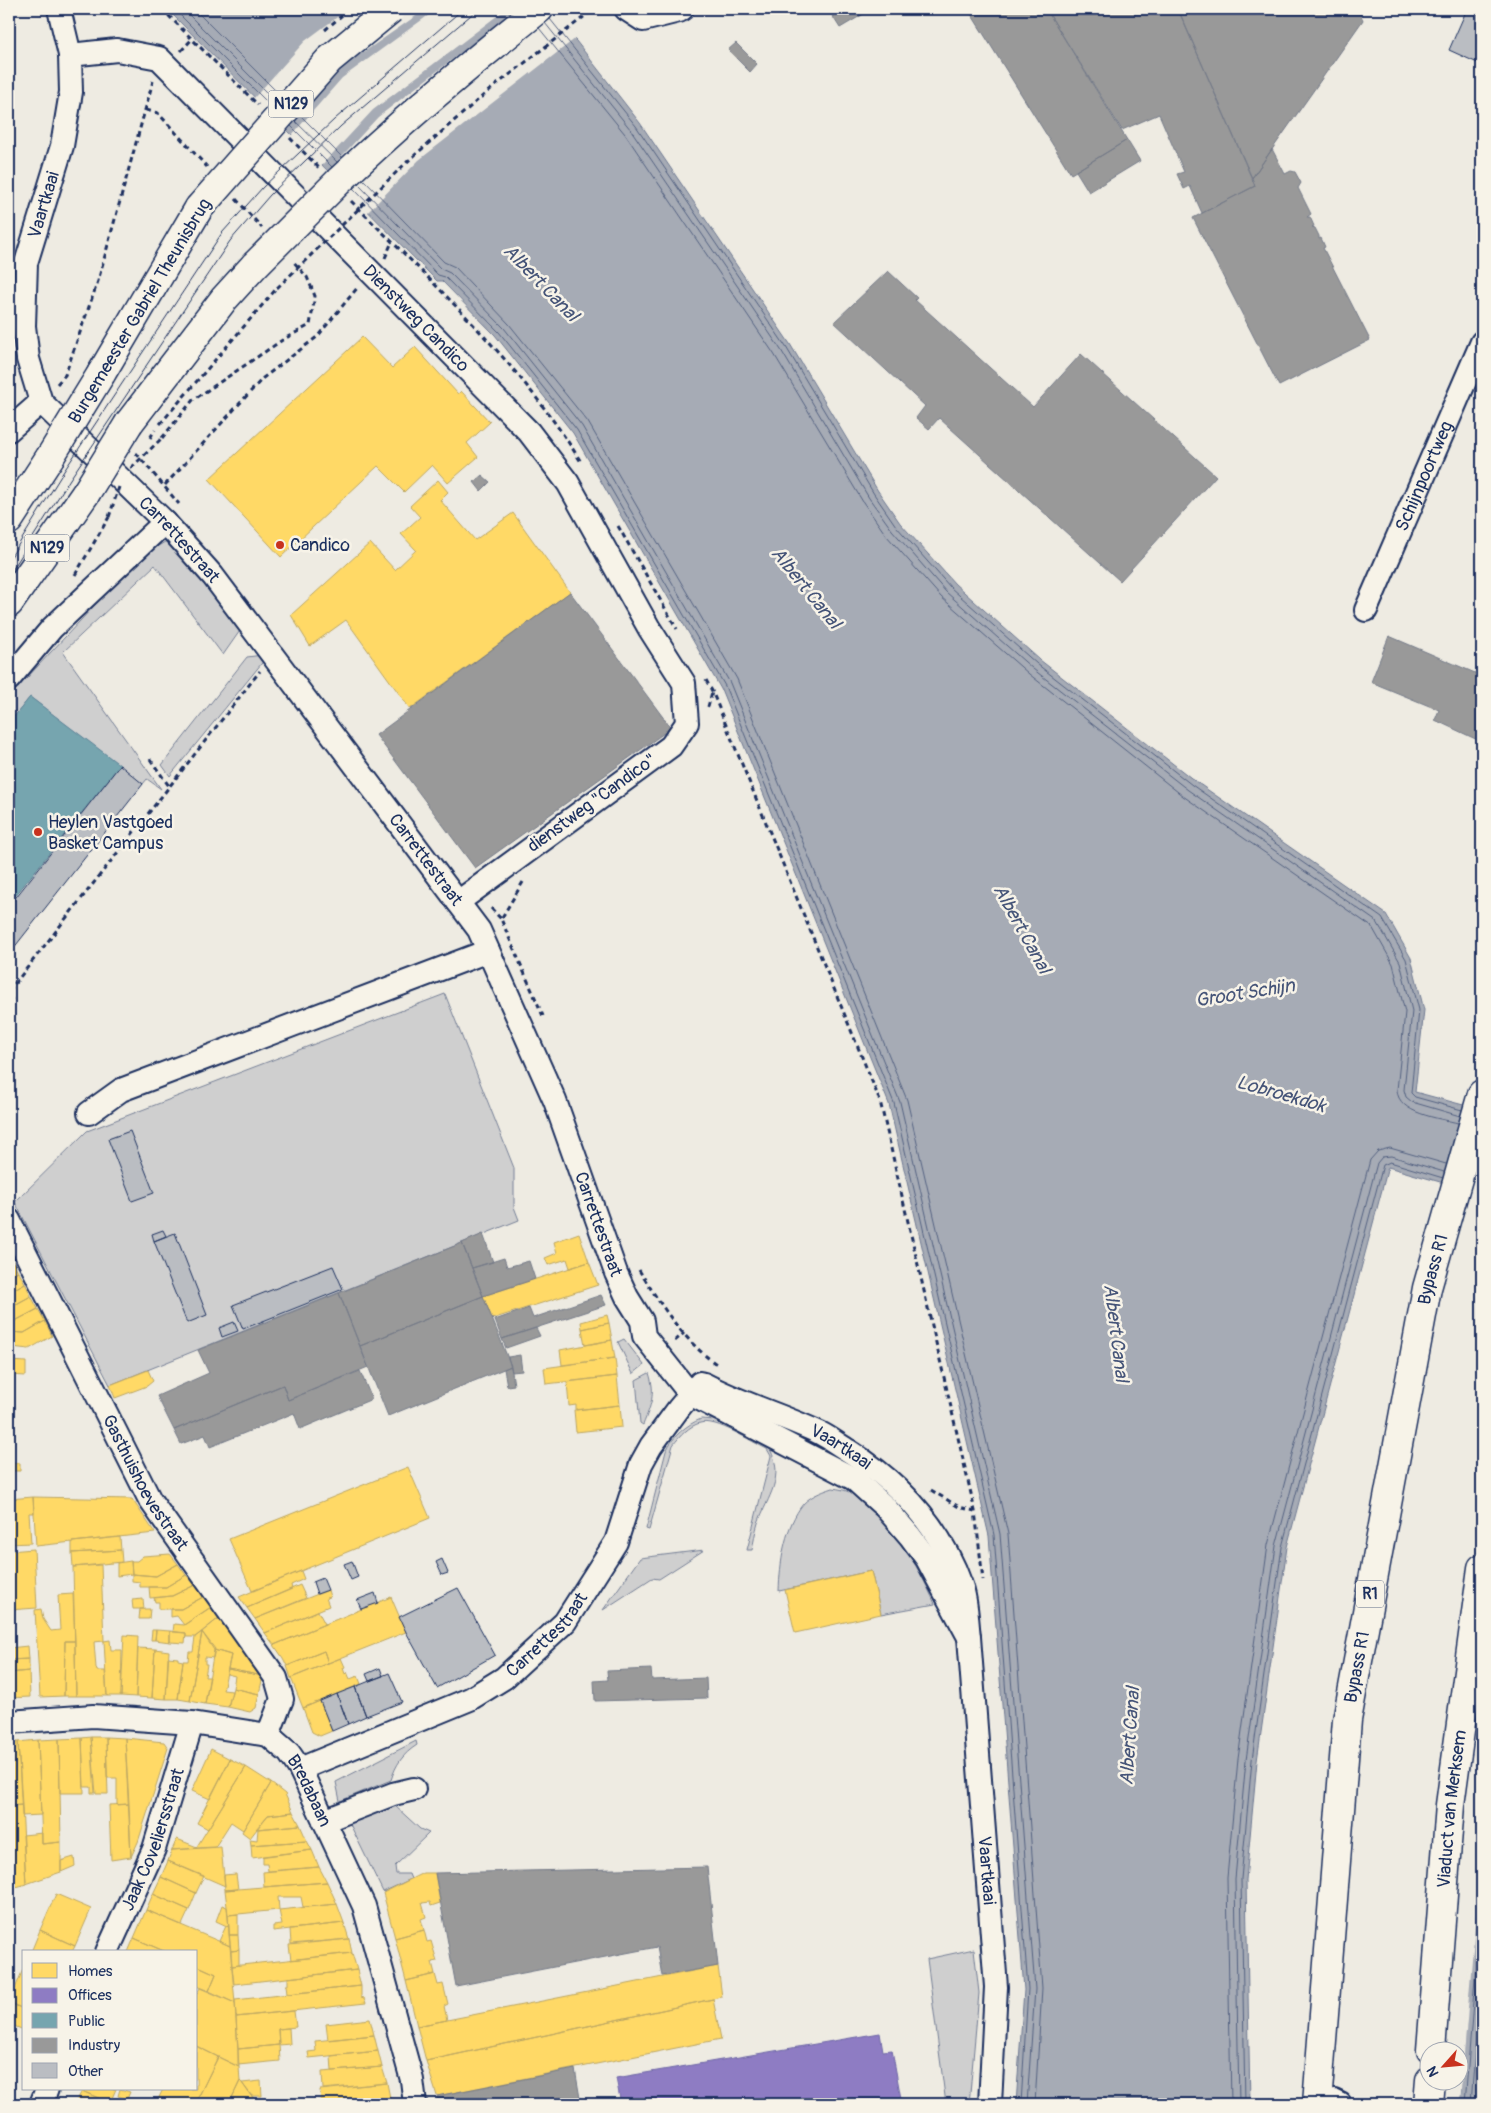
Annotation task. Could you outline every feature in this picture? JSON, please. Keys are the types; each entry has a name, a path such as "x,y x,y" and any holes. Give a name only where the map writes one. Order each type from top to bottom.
{"main road":[{"name":"Burgemeester Gabriel Theunisbrug","path":"9,520 101,374 199,208 329,60 391,9"},
{"name":"N129","path":"9,603 86,493 129,423 224,299 308,211 384,137 539,9"},
{"name":"Bypass R1","path":"1330,2103 1347,1720 1427,1288 1482,1094"},
{"name":"Viaduct van Merksem","path":"1432,2040 1450,1805 1482,1568"},
{"path":"1428,2104 1429,2090"}],"street":[{"name":"Vaartkaai","path":"41,402 28,359 24,326 26,263 62,146 71,92 70,54 59,9"},
{"path":"626,9 643,20 682,9"},
{"name":"Dienstweg Candico","path":"70,54 117,50 159,58 529,432 568,483 649,628 684,683"},
{"name":"Schijnpoortweg","path":"1366,610 1482,342"},
{"path":"9,430 41,402"},
{"name":"Carrettestraat","path":"41,402 165,522 213,576 479,930 555,1101 616,1273 627,1297 642,1321 644,1336 696,1388 651,1446 641,1464 616,1542 565,1622 504,1678 470,1698 300,1769"},
{"path":"9,678 52,628 165,522"},
{"name":"dienstweg \"Candico\"","path":"458,902 473,889 671,746 687,723 684,683"},
{"path":"89,1113 121,1090 488,951"},
{"name":"Gasthuishoevestraat","path":"9,1220 150,1500 276,1678 282,1698 268,1735"},
{"name":"Vaartkaai","path":"696,1388 854,1479 885,1507 927,1559 969,1637 996,1987 990,2104"},
{"name":"Bredabaan","path":"9,1722 93,1716 192,1723 268,1735 290,1752 300,1769 364,1906 412,2080 415,2104"},
{"name":"Jaak Coveliersstraat","path":"108,1950 154,1849 192,1723"},
{"path":"324,1821 393,1794 414,1789"},
{"path":"41,2104 47,2090"}],"path":[{"path":"162,9 192,39"},
{"path":"155,430 277,288 407,162 486,93 594,9"},
{"path":"65,375 98,281 146,110"},
{"path":"164,486 262,378 317,338 358,287 376,276 392,242"},
{"path":"130,469 162,438"},
{"path":"83,564 109,517 120,485"},
{"path":"9,991 272,656"},
{"path":"707,710 712,691 880,1101 975,1510 959,1507 929,1489"},
{"path":"150,759 169,786"},
{"path":"526,876 501,919 544,1019"},
{"path":"9,996 13,1002"},
{"path":"638,1267 667,1315 717,1366 726,1370"}],"shaded area":[{"path":"170,539 244,625 223,655 155,565 63,652 161,789 147,779 143,784 30,697 9,723 9,697 122,576 153,549"},
{"path":"263,655 266,658 170,776 162,765 247,657"},
{"path":"445,994 514,1168 514,1207 519,1220 110,1385 15,1202 87,1131"},
{"path":"624,1339 644,1365 633,1374 618,1342"},
{"path":"649,1373 652,1399 643,1425 640,1423 636,1380"},
{"path":"701,1419 714,1420 770,1449 774,1459 776,1469 773,1487 758,1523 752,1550 747,1550 771,1456 767,1449 724,1427 707,1422 692,1426 673,1445 649,1530 646,1529 666,1451 680,1432 690,1424"},
{"path":"833,1488 851,1493 865,1503 890,1528 920,1573 935,1604 881,1614 871,1571 779,1591 784,1548 795,1517 806,1501 819,1493"},
{"path":"704,1550 659,1579 652,1578 603,1610 640,1558"},
{"path":"416,1741 417,1745 401,1760 391,1780 340,1801 336,1782"},
{"path":"394,1805 420,1829 429,1833 395,1866 396,1874 409,1874 411,1879 383,1892 348,1820"},
{"path":"974,1949 979,1993 969,2104 946,2104 927,1959"}],"water":[{"path":"167,9 547,9 576,41 640,123 790,344 878,491 900,523 955,584 1040,660 1195,781 1386,914 1411,958 1424,1010 1415,1092 1482,1110 1468,1190 1388,1167 1287,1547 1257,1761 1246,1880 1250,2104 1016,2104 1024,1990 989,1536 889,1104 721,689 573,433 495,335 442,281 437,281"},
{"path":"1482,1844 1482,2104 1460,2104 1461,2090 1468,2090 1468,2040 1465,2040 1474,1915"}],"pier":[{"path":"348,9 426,9 335,72 287,132 253,99 305,41"},
{"path":"437,9 506,9 373,110 321,166 291,136 342,78"},
{"path":"517,9 551,9 576,38 419,160 367,213 327,172 378,117"},
{"path":"1482,1134 1482,1197 1468,1193"},
{"path":"1482,1841 1465,2040 1462,2040 1472,1915 1480,1844"},
{"path":"1458,2090 1461,2090 1460,2104 1457,2104"}],"building: Homes":[{"path":"362,337 392,368 415,347 458,394 461,391 490,422 467,443 478,457 448,483 432,465 404,492 378,466 281,557 209,479"},
{"path":"438,480 448,492 440,500 475,540 513,513 570,592 410,709 346,620 310,646 291,615 370,543 395,570 416,550 401,534 420,517 410,506"},
{"path":"579,1233 589,1262 570,1268 567,1259 548,1265 545,1258 557,1253 554,1242"},
{"path":"9,1255 18,1271 9,1276"},
{"path":"589,1262 598,1285 492,1319 483,1296"},
{"path":"18,1271 25,1283 9,1292 9,1276"},
{"path":"25,1283 31,1296 9,1308 9,1292"},
{"path":"31,1296 38,1309 15,1321 9,1322 9,1308"},
{"path":"38,1309 45,1321 24,1333 9,1332 9,1322 15,1321"},
{"path":"607,1315 609,1323 582,1329 581,1322"},
{"path":"45,1321 52,1336 29,1349 11,1347 9,1332 24,1333"},
{"path":"609,1323 612,1340 585,1345 582,1329"},
{"path":"612,1340 615,1358 562,1365 560,1350"},
{"path":"615,1358 617,1376 546,1384 544,1368"},
{"path":"9,1361 26,1362 26,1376 9,1375"},
{"path":"148,1370 153,1381 147,1386 115,1398 110,1385"},
{"path":"617,1376 620,1405 576,1410 576,1405 569,1406 567,1382"},
{"path":"620,1405 622,1427 576,1432 574,1410"},
{"path":"9,1463 20,1463 20,1471 9,1471"},
{"path":"408,1467 430,1518 252,1591 229,1539"},
{"path":"33,1497 132,1499 155,1533 36,1546"},
{"path":"33,1497 34,1513 29,1513 31,1543 9,1544 9,1499"},
{"path":"120,1537 121,1550 72,1553 72,1542"},
{"path":"34,1549 37,1608 9,1610 9,1551"},
{"path":"121,1550 122,1562 73,1567 72,1553"},
{"path":"170,1554 178,1564 156,1576 132,1574 131,1561 137,1561 143,1556"},
{"path":"131,1561 132,1574 117,1576 117,1563"},
{"path":"178,1564 186,1575 166,1587 140,1587 140,1582 132,1581 132,1574 156,1576"},
{"path":"101,1565 104,1641 94,1642 96,1668 97,1671 105,1671 107,1696 76,1696 73,1567"},
{"path":"301,1571 304,1579 291,1585 292,1589 247,1608 239,1597"},
{"path":"871,1571 881,1614 795,1633 785,1590"},
{"path":"186,1575 195,1585 172,1596 150,1598 149,1587 166,1587"},
{"path":"195,1585 203,1597 181,1609 159,1609 159,1602 155,1602 154,1598 172,1596"},
{"path":"300,1585 306,1598 255,1619 247,1608"},
{"path":"328,1590 330,1597 326,1598 329,1606 265,1633 255,1619"},
{"path":"73,1594 75,1641 65,1641 64,1696 40,1697 35,1610 41,1609 43,1619 51,1631 60,1630 58,1595"},
{"path":"203,1597 211,1607 184,1625 177,1616 171,1617 171,1609 181,1609"},
{"path":"391,1597 406,1632 328,1663 324,1651 287,1666 274,1645"},
{"path":"143,1599 144,1609 133,1609 132,1600"},
{"path":"211,1607 219,1618 195,1637 186,1637 186,1633 173,1632 174,1624 184,1625"},
{"path":"140,1609 150,1609 149,1619 139,1619"},
{"path":"318,1611 325,1624 274,1645 265,1633"},
{"path":"219,1618 263,1676 228,1669 231,1655 214,1650 202,1632"},
{"path":"152,1630 156,1630 155,1640 151,1640"},
{"path":"156,1630 170,1631 170,1642 155,1640"},
{"path":"170,1631 186,1633 185,1643 170,1642"},
{"path":"202,1632 215,1649 213,1658 205,1657 205,1664 207,1664 205,1677 210,1677 205,1704 190,1701"},
{"path":"202,1632 190,1701 178,1699 183,1661 188,1661 189,1652 193,1652 195,1637"},
{"path":"124,1635 138,1636 136,1697 121,1696"},
{"path":"110,1640 111,1650 122,1650 121,1696 107,1696 104,1641"},
{"path":"65,1641 75,1641 76,1696 64,1696"},
{"path":"28,1646 29,1659 9,1660 9,1648"},
{"path":"138,1648 155,1649 152,1698 136,1697"},
{"path":"155,1649 169,1651 166,1699 152,1698"},
{"path":"214,1650 231,1655 223,1690 232,1691 228,1707 205,1704"},
{"path":"324,1651 328,1663 291,1678 287,1666"},
{"path":"168,1657 178,1658 178,1660 183,1661 178,1699 166,1699"},
{"path":"341,1658 345,1667 343,1668 345,1674 347,1672 350,1679 358,1676 361,1684 303,1708 291,1678"},
{"path":"29,1659 29,1671 9,1673 9,1660"},
{"path":"228,1669 263,1676 259,1694 233,1688 235,1676 227,1674"},
{"path":"29,1671 30,1697 9,1698 9,1673"},
{"path":"233,1688 259,1694 256,1708 250,1712 228,1707"},
{"path":"320,1701 332,1731 320,1736 312,1732 303,1708"},
{"path":"91,1737 106,1737 108,1794 96,1794"},
{"path":"91,1737 95,1793 91,1793 91,1787 84,1787 82,1738"},
{"path":"106,1737 125,1738 129,1804 117,1805 117,1778 107,1778"},
{"path":"82,1738 84,1793 60,1793 59,1739"},
{"path":"125,1738 164,1742 168,1748 138,1842 131,1857"},
{"path":"59,1739 61,1842 42,1844 38,1740"},
{"path":"38,1740 41,1815 22,1816 18,1742"},
{"path":"18,1742 22,1805 9,1806 9,1743"},
{"path":"211,1749 230,1759 210,1799 192,1791"},
{"path":"230,1759 246,1767 208,1829 197,1823"},
{"path":"246,1767 271,1783 243,1830 231,1822 215,1847 196,1848"},
{"path":"271,1783 285,1794 293,1812 268,1815 250,1838 242,1832"},
{"path":"129,1804 131,1857 111,1860 109,1805"},
{"path":"22,1805 26,1884 10,1889 9,1806"},
{"path":"293,1812 300,1825 256,1829 268,1815"},
{"path":"300,1825 307,1841 251,1845 250,1839 257,1840 258,1829"},
{"path":"42,1833 42,1844 61,1842 61,1872 26,1884 23,1835"},
{"path":"177,1839 197,1847 172,1850"},
{"path":"307,1841 312,1850 252,1858 251,1845"},
{"path":"221,1847 225,1886 168,1861 172,1850"},
{"path":"312,1850 319,1867 268,1871 267,1864 263,1864 263,1856"},
{"path":"74,1857 75,1866 61,1872 61,1861"},
{"path":"168,1861 204,1876 196,1893 161,1877"},
{"path":"319,1867 327,1882 264,1887 263,1872"},
{"path":"423,1873 435,1873 440,1903 431,1906 430,1902 422,1903 426,1917 421,1919 424,1930 395,1938 383,1893"},
{"path":"236,1874 238,1889 225,1890 224,1875"},
{"path":"161,1877 196,1893 189,1910 153,1894"},
{"path":"327,1882 337,1904 303,1907 301,1897 278,1897 279,1910 228,1915 225,1890"},
{"path":"56,1894 91,1909 75,1946 40,1930"},
{"path":"153,1894 189,1910 182,1925 146,1910"},
{"path":"337,1904 344,1923 273,1931 273,1926 282,1925 279,1910"},
{"path":"222,1905 227,1907 229,1927 216,1921"},
{"path":"146,1910 230,1946 235,2003 209,1991 216,1974 198,1966 198,1950 161,1950 134,1938"},
{"path":"238,1914 238,1935 229,1935 228,1915"},
{"path":"344,1923 349,1939 291,1944 290,1929"},
{"path":"226,1926 229,1927 230,1946 219,1941"},
{"path":"40,1930 75,1946 73,1950 32,1950"},
{"path":"424,1930 427,1942 431,1941 437,1961 432,1962 435,1974 406,1981 395,1938"},
{"path":"229,1935 238,1935 239,1950 231,1951"},
{"path":"134,1938 161,1950 129,1950"},
{"path":"349,1939 352,1953 291,1960 289,1945"},
{"path":"239,1950 239,1965 232,1966 231,1951"},
{"path":"352,1953 357,1970 234,1984 232,1966"},
{"path":"198,1966 216,1974 209,1991 198,1987"},
{"path":"718,1966 722,1997 426,2061 417,2026"},
{"path":"357,1970 361,1986 287,1994 286,1985 288,1985 288,1978"},
{"path":"22,1972 22,2008 9,2003"},
{"path":"435,1974 438,1985 443,1984 448,2004 444,2006 447,2020 417,2026 406,1981"},
{"path":"361,1986 361,1997 364,1998 366,2003 236,2017 235,2000"},
{"path":"200,1988 235,2003 239,2067 198,2047 198,1992"},
{"path":"713,1999 721,2039 437,2096 426,2061"},
{"path":"9,2003 22,2008 22,2029 9,2024"},
{"path":"294,2011 296,2027 278,2029 279,2045 238,2049 236,2017"},
{"path":"370,2019 374,2035 328,2040 326,2024"},
{"path":"289,2028 290,2044 279,2045 278,2029"},
{"path":"374,2035 378,2051 309,2058 308,2052 316,2051 315,2041"},
{"path":"279,2045 280,2061 238,2065 238,2049"},
{"path":"198,2047 218,2057 195,2104 156,2104 163,2090 198,2090"},
{"path":"378,2051 382,2067 332,2071 331,2056"},
{"path":"218,2057 239,2067 240,2081 229,2104 195,2104"},
{"path":"382,2067 387,2083 323,2089 322,2072"},
{"path":"9,2079 14,2082 9,2095"},
{"path":"240,2081 242,2083 258,2104 229,2104"},
{"path":"261,2081 262,2096 251,2096 242,2083"},
{"path":"387,2083 390,2098 321,2104 320,2090"},
{"path":"82,2090 116,2090 110,2103"},
{"path":"120,2090 130,2092 127,2099 118,2096"},
{"path":"82,2091 110,2103 75,2104"},
{"path":"390,2098 392,2104 341,2104"}],"building: Offices":[{"path":"880,2033 883,2051 892,2050 902,2104 621,2104 616,2078"}],"building: Public":[{"name":"Heylen Vastgoed Basket Campus","path":"30,697 120,765 11,901 9,899 9,723"}],"building: Industry":[{"path":"828,9 872,9 840,28"},
{"path":"968,9 1046,9 1127,140 1071,174"},
{"path":"1046,9 1178,9 1255,186 1202,213 1190,186 1184,189 1177,174 1184,172 1159,114 1122,130"},
{"path":"1178,9 1358,9 1363,20 1252,178"},
{"path":"736,43 757,64 750,72 728,50"},
{"path":"1127,140 1140,161 1089,192 1076,171"},
{"path":"1272,149 1285,174 1291,171 1295,172 1301,183 1298,188 1311,214 1307,217 1310,217 1314,226 1312,227 1315,228 1319,239 1321,238 1325,247 1323,248 1370,340 1279,386 1193,218 1255,186 1252,178"},
{"path":"888,271 917,298 915,300 1033,407 1081,354 1216,476 1120,581 939,418 929,429 916,418 925,406 834,322"},
{"path":"482,475 490,482 481,491 474,482"},
{"path":"570,592 671,728 475,868 376,735"},
{"path":"1389,636 1482,676 1482,742 1435,720 1439,710 1371,682"},
{"path":"483,1234 493,1262 472,1268 462,1243"},
{"path":"462,1243 483,1296 360,1346 339,1293"},
{"path":"504,1258 507,1267 529,1261 535,1279 483,1296 472,1268"},
{"path":"339,1293 368,1367 288,1400 283,1385 174,1430 157,1396 209,1373 198,1350"},
{"path":"601,1295 606,1305 502,1339 495,1320 529,1308 533,1318"},
{"path":"483,1296 511,1366 388,1416 360,1346"},
{"path":"536,1328 540,1336 506,1348 502,1339"},
{"path":"520,1355 522,1371 512,1372 508,1357"},
{"path":"511,1366 514,1385 507,1386 504,1369"},
{"path":"360,1371 372,1399 300,1429 294,1413 210,1447 205,1435 181,1444 174,1430 283,1385 288,1400"},
{"path":"651,1669 652,1680 706,1678 707,1698 595,1701 594,1681 608,1680 607,1671"},
{"path":"707,1867 718,1966 662,1976 657,1947 456,1986 435,1873"},
{"path":"575,2069 581,2104 438,2104 437,2096"}],"building: Other":[{"path":"1467,9 1482,9 1482,65 1449,50"},
{"path":"120,765 143,784 9,954 9,906"},
{"path":"130,1131 154,1193 132,1201 108,1139"},
{"path":"163,1230 166,1236 154,1241 152,1234"},
{"path":"175,1233 207,1315 187,1323 154,1241"},
{"path":"333,1266 343,1289 243,1329 233,1305"},
{"path":"234,1322 238,1331 222,1337 219,1328"},
{"path":"442,1559 448,1573 442,1575 436,1562"},
{"path":"352,1561 358,1577 351,1580 344,1564"},
{"path":"323,1578 328,1590 317,1594 313,1582"},
{"path":"458,1588 495,1655 437,1688 399,1617"},
{"path":"375,1593 378,1603 361,1609 357,1600"},
{"path":"380,1668 383,1676 369,1681 366,1674"},
{"path":"389,1673 402,1702 366,1716 355,1687"},
{"path":"355,1687 366,1716 348,1724 337,1694"},
{"path":"337,1694 348,1724 332,1731 320,1701"}],"tram line":[{"path":"9,560 64,471 222,233 263,187 335,119 463,9"},
{"path":"9,575 70,479 230,241 270,195 341,126 478,9"}],"place":[{"name":"Candico","path":"280,545"},
{"name":"Heylen Vastgoed Basket Campus","path":"38,832"}],"water label":[{"name":"Albert Canal","path":"541,283"},
{"name":"Albert Canal","path":"806,588"},
{"name":"Albert Canal","path":"1022,929"},
{"name":"Groot Schijn","path":"1245,993"},
{"name":"Lobroekdok","path":"1281,1094"},
{"name":"Albert Canal","path":"1116,1333"},
{"name":"Albert Canal","path":"1130,1736"}]}
